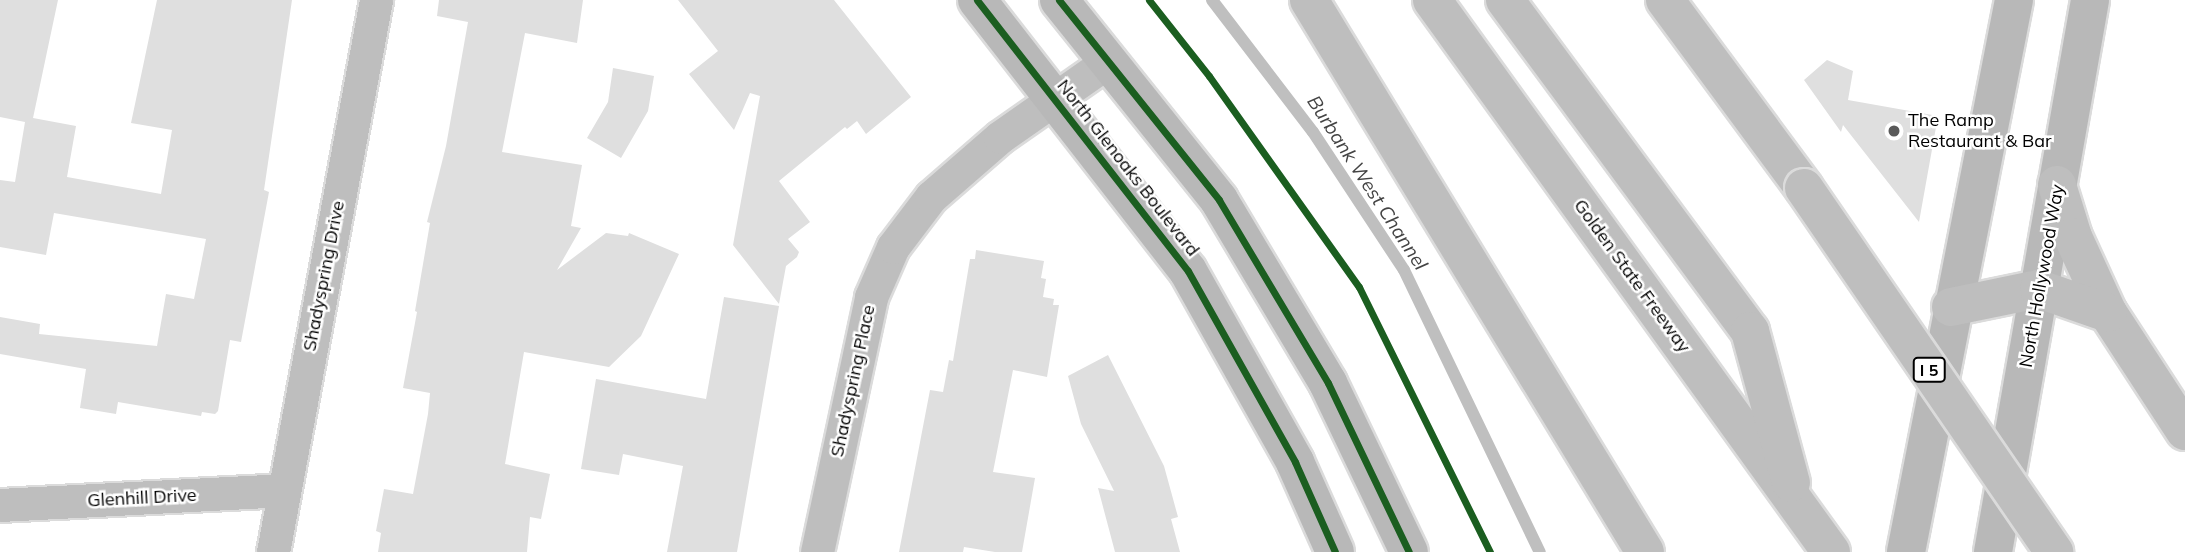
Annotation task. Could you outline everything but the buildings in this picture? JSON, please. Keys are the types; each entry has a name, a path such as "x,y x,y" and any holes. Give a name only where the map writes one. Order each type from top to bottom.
{"highway":[{"path":"1309,0 1645,552"},
{"name":"Golden State Freeway","path":"1432,0 1831,552"},
{"path":"1505,0 1750,331 1797,505"},
{"name":"I 5","path":"1665,0 1804,188 2054,552"},
{"path":"2057,185 2073,237 2108,313 2185,431"},
{"path":"1951,307 2039,289 2108,313"}],"main road":[{"name":"North Glenoaks Boulevard","path":"977,0 1188,271 1295,462 1335,552"},
{"path":"1059,0 1219,200 1328,383 1409,552"},
{"path":"1906,552 1951,307 2014,0"},
{"name":"North Hollywood Way","path":"1993,552 2090,0"}],"street":[{"name":"Shadyspring Drive","path":"273,552 376,0"},
{"name":"Shadyspring Place","path":"817,552 871,297 894,247 931,198 1000,137 1107,62"},
{"name":"Glenhill Drive","path":"0,505 284,490"}],"waterway":[{"name":"Burbank West Channel","path":"1212,0 1313,132 1404,270 1540,552"}],"cycle path":[{"path":"977,0 1188,271 1295,462 1335,552"},
{"path":"1059,0 1219,200 1328,383 1409,552"},
{"path":"1149,0 1209,76 1359,287 1490,552"}],"place":[{"name":"The Ramp Restaurant & Bar","path":"1894,131"}]}
